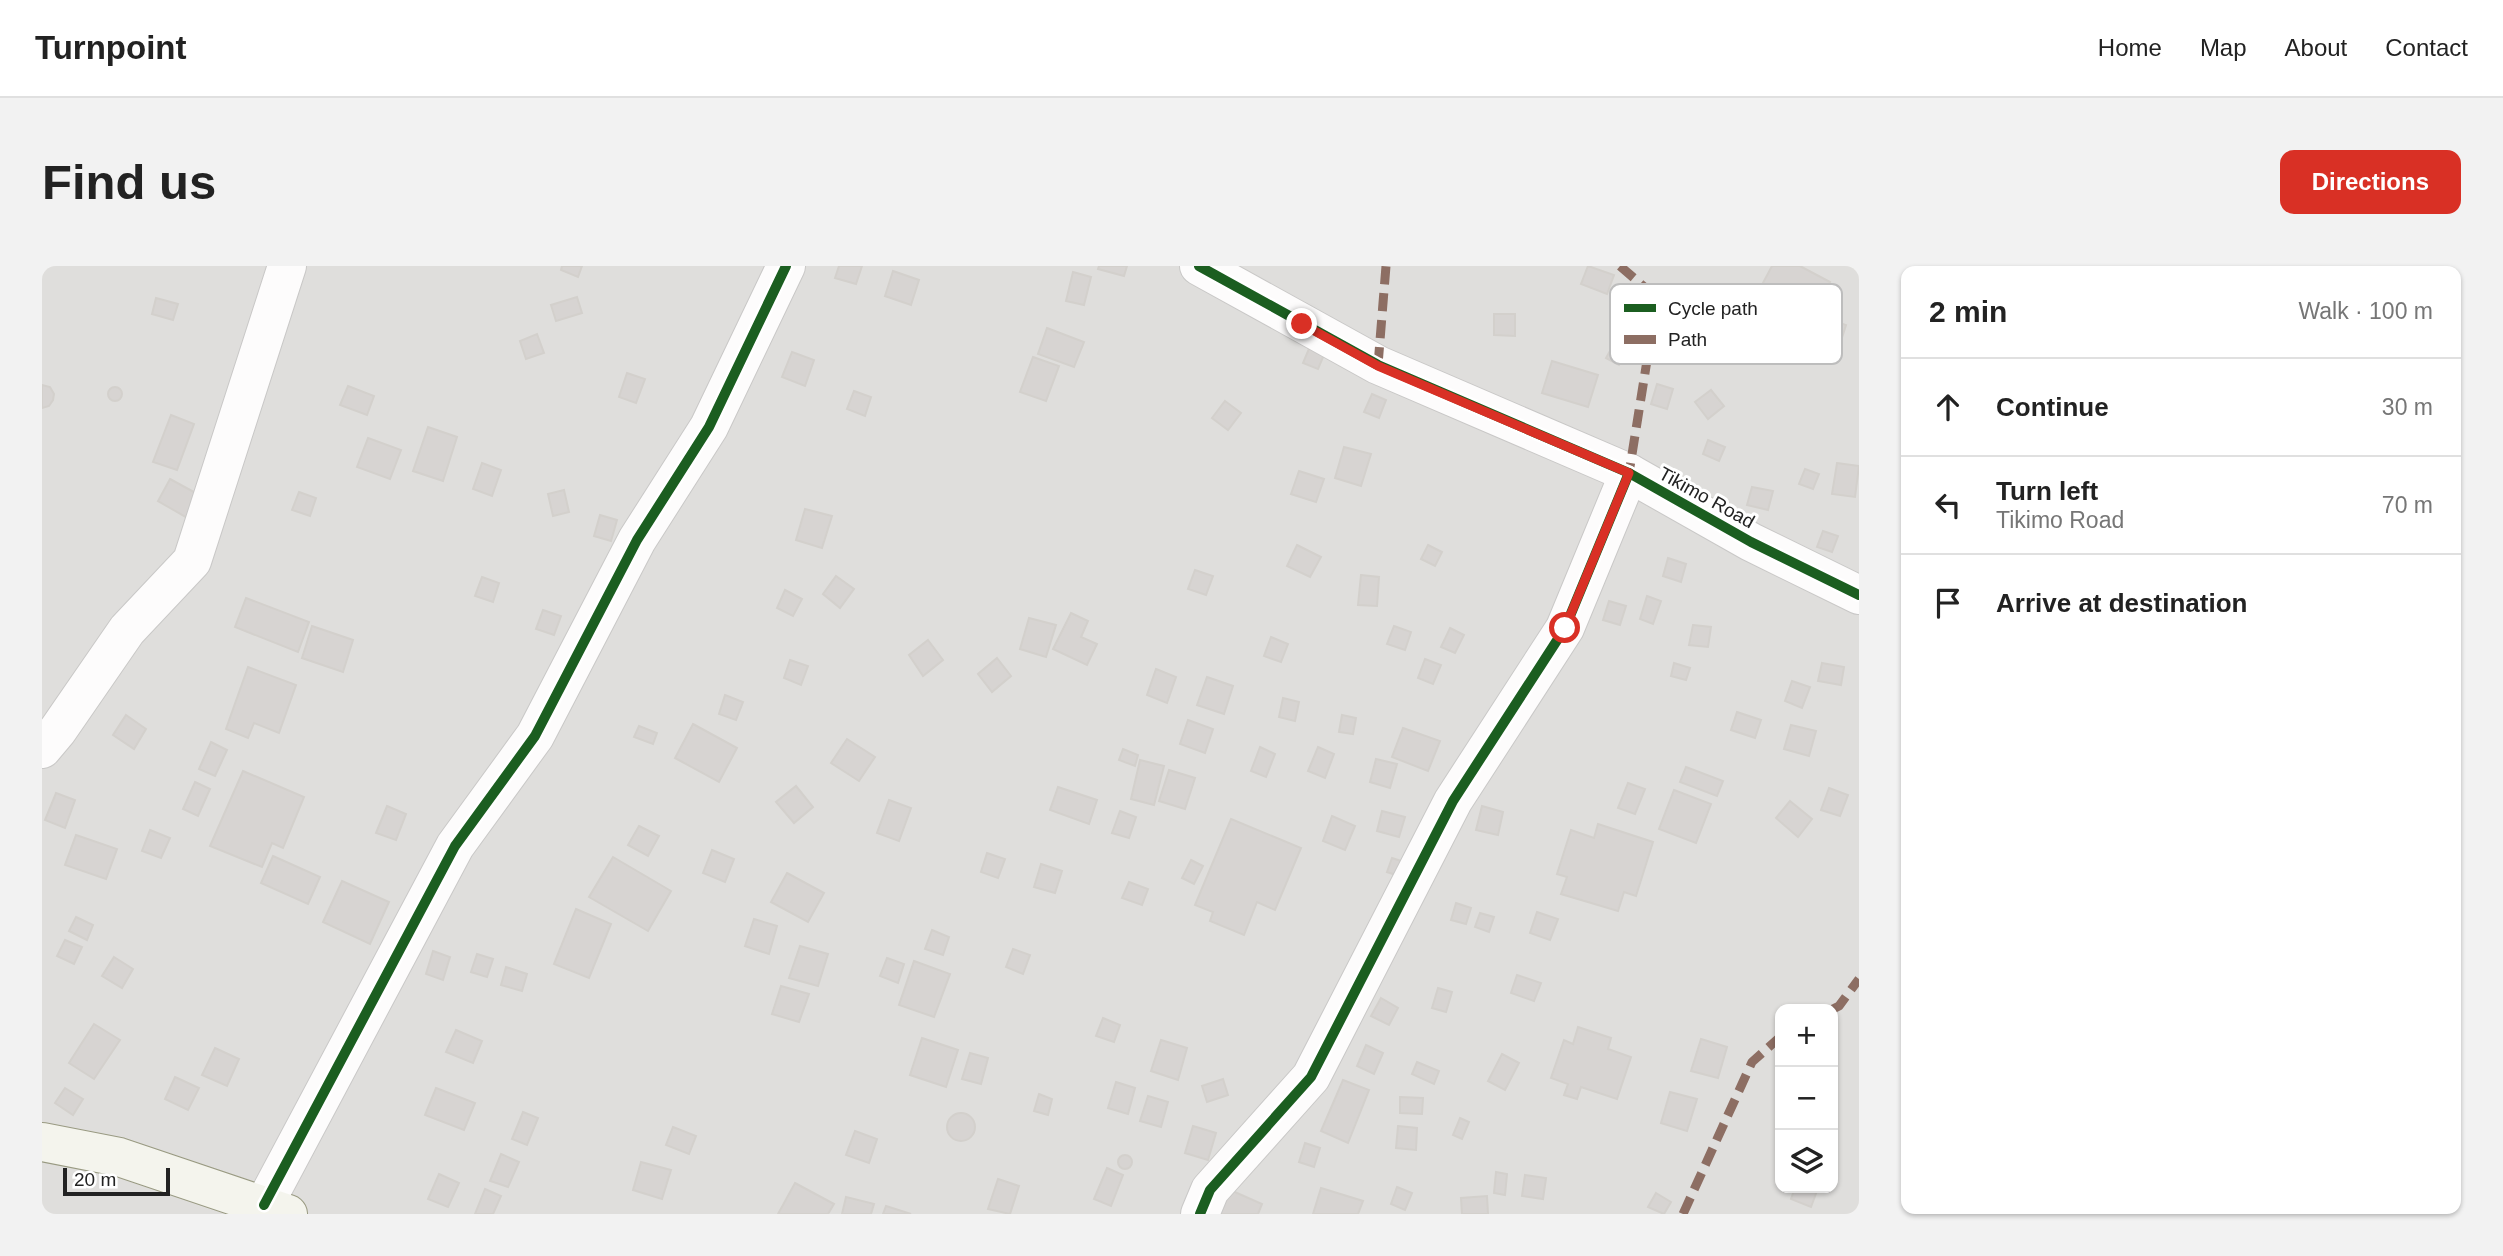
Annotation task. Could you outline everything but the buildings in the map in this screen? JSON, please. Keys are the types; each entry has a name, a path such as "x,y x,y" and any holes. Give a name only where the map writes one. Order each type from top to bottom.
{"street":[{"path":"42,749 127,630 192,561 287,266"},
{"path":"42,1142 119,1157 276,1210 455,846 535,736 637,540 709,427 786,266"},
{"name":"Tikimo Road","path":"1199,266 1378,366 1629,473 1751,542 1859,595"},
{"path":"1200,1214 1210,1189 1311,1077 1453,801 1565,628 1629,473"}],"shaded area":[{"path":"42,266 1859,266 1859,1214 42,1214"}],"marked path":[{"path":"1378,365 1386,266"},
{"path":"1620,266 1641,284"},
{"path":"1629,473 1646,364"},
{"path":"1838,1006 1859,979"},
{"path":"1683,1214 1752,1062 1775,1041"}],"cycle path":[{"path":"264,1205 455,846 535,736 637,540 709,427 786,266"},
{"path":"1199,266 1378,365 1629,473 1751,542 1859,595"},
{"path":"1200,1214 1210,1190 1311,1077 1453,801 1565,628 1629,473"}],"route":[{"path":"1302,324 1378,366 1629,473 1565,628"}]}
